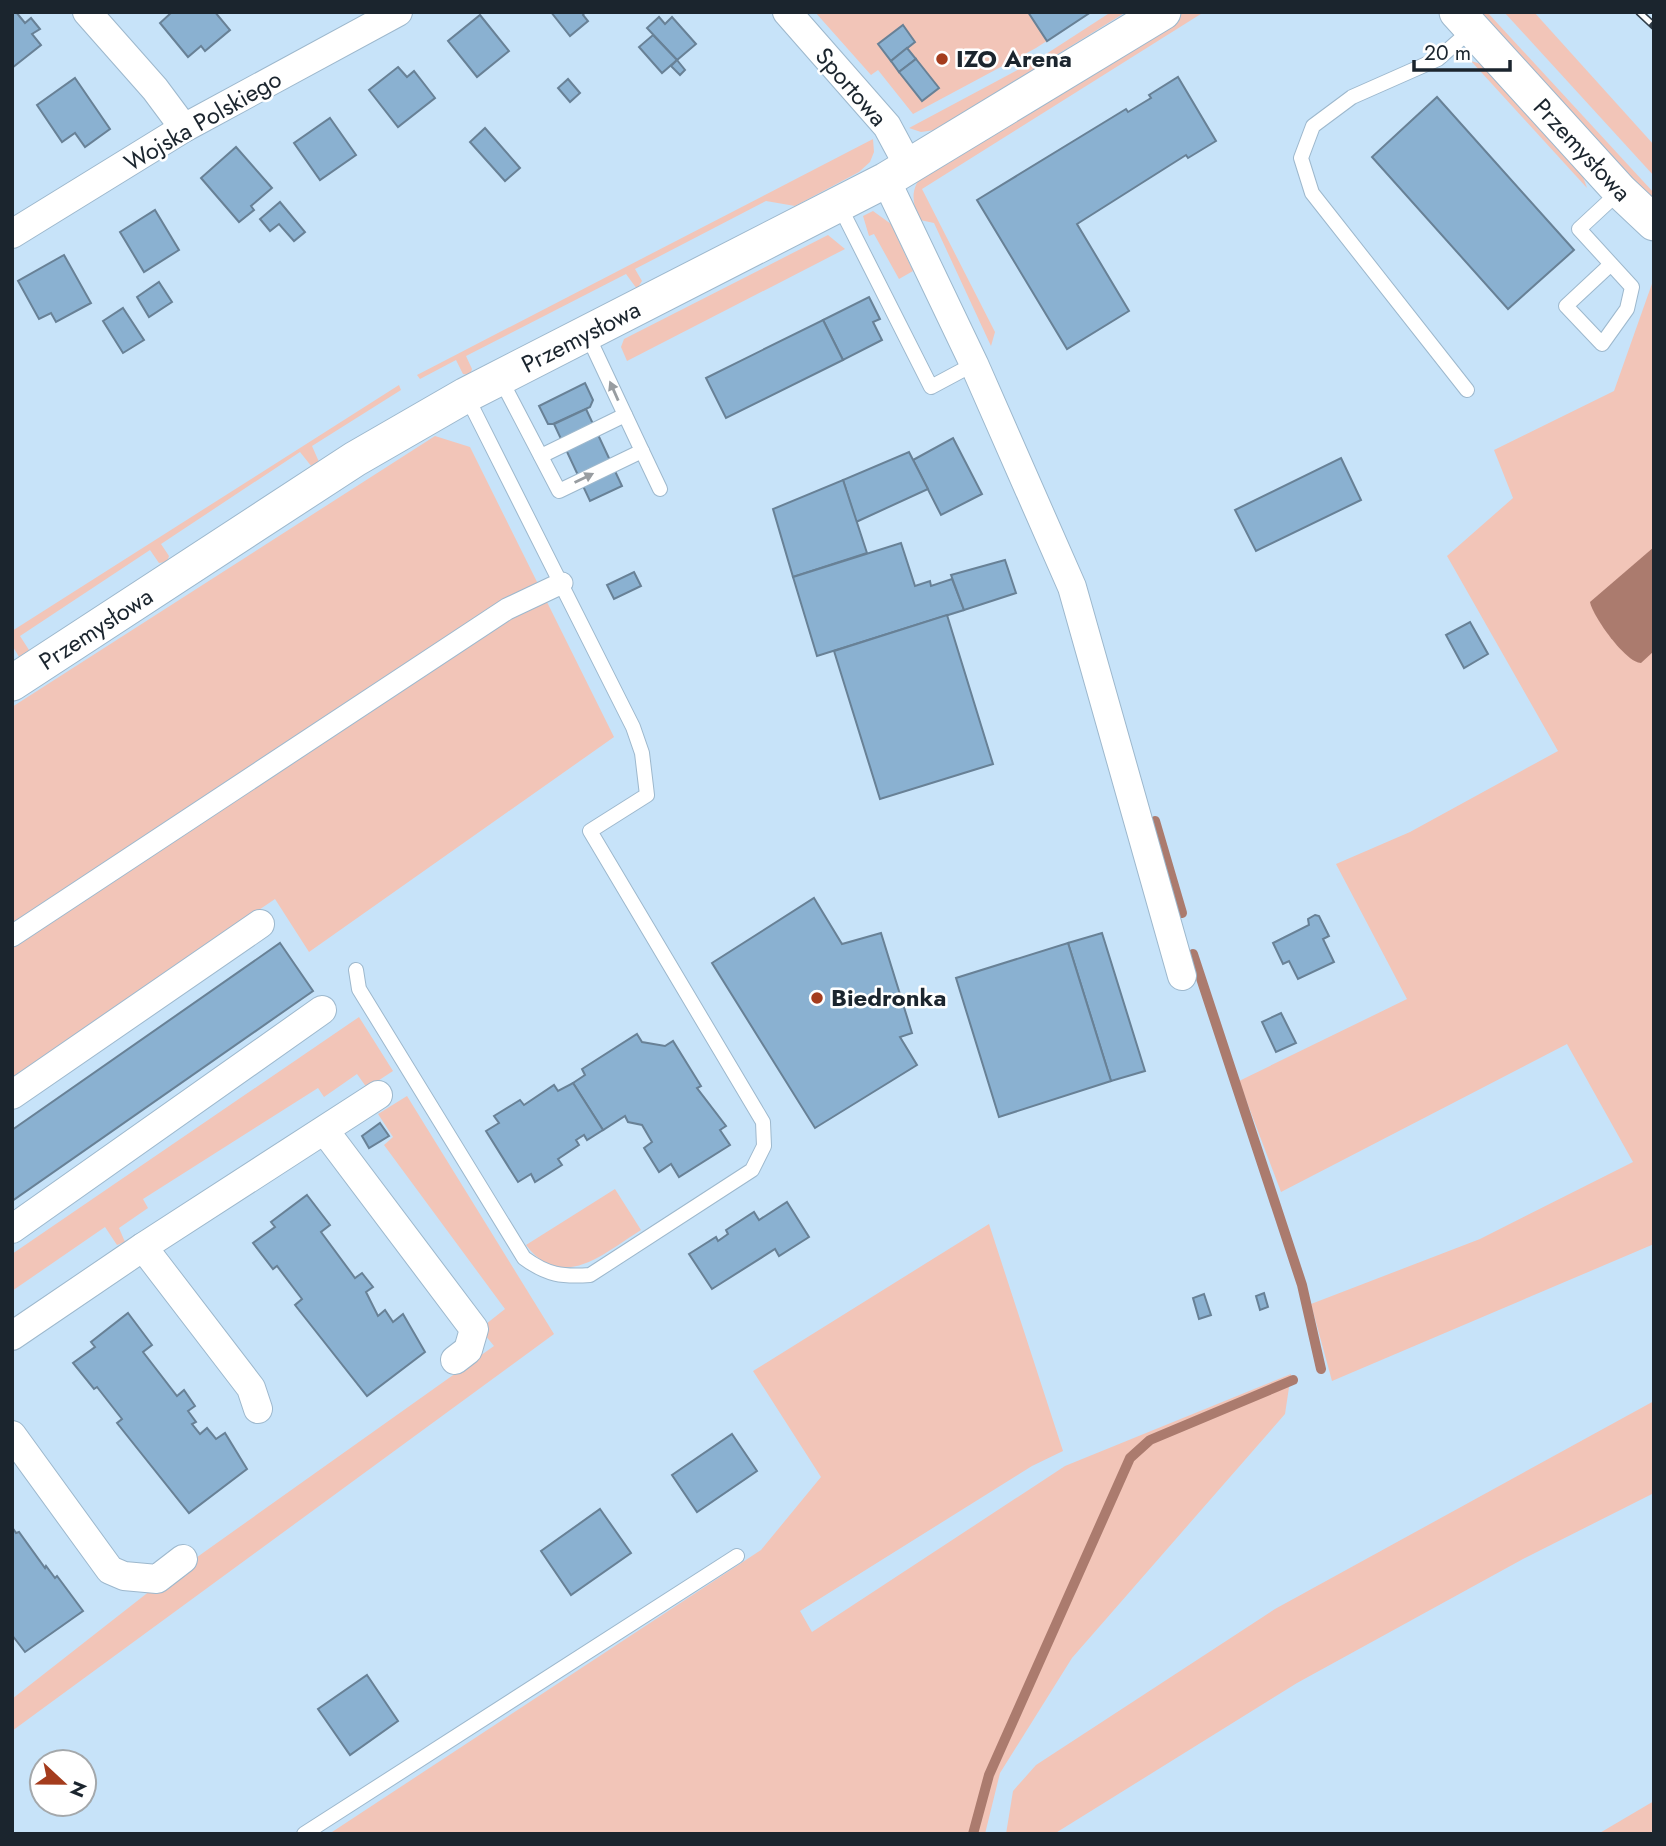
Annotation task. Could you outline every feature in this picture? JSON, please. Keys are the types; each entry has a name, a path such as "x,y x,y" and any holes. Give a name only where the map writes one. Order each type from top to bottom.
{"street":[{"path":"87,12 155,89 184,128"},
{"name":"Wojska Polskiego","path":"12,234 184,128 398,12"},
{"name":"Sportowa","path":"787,12 887,127 897,174 974,365 1072,587 1182,976"},
{"name":"Przemysłowa","path":"12,683 355,459 466,395 897,174 1163,12"},
{"name":"Przemysłowa","path":"1464,20 1620,191 1654,223"},
{"path":"12,936 507,609 562,583"},
{"path":"12,1095 260,924"},
{"path":"12,1229 323,1010"},
{"path":"12,1336 143,1247 378,1096"},
{"path":"325,1131 474,1329 468,1350 455,1360"},
{"path":"143,1247 251,1388 258,1409"},
{"path":"12,1435 110,1570 124,1576 157,1579 183,1559"}],"lane":[{"path":"1464,20 1438,59 1352,97 1313,126 1301,158 1312,193 1467,390"},
{"path":"1610,265 1566,306 1602,344 1627,309 1632,287 1579,229 1620,191"},
{"path":"839,205 932,387 974,365"},
{"path":"586,334 660,489"},
{"path":"500,378 559,491 642,451"},
{"path":"356,970 359,989 443,1129 524,1258 541,1271 562,1278 590,1275 752,1170 764,1146 763,1122 590,831 647,795 642,753 633,726 466,395"},
{"path":"541,456 625,415"},
{"path":"304,1834 737,1556"}],"shaded area":[{"name":"IZO Arena","path":"815,12 1091,12 1036,48 913,114 878,70 871,75"},
{"path":"1111,12 1126,12 935,130 921,132 909,128 1040,58"},
{"path":"1185,12 1204,12 922,189 995,332 991,346 934,223 920,220 914,201 917,183 926,172"},
{"path":"1479,12 1487,12 1654,193 1654,202"},
{"path":"1504,12 1534,12 1654,145 1654,176"},
{"path":"1471,61 1481,64 1581,171 1587,188"},
{"path":"873,139 874,152 870,162 859,172 795,206 766,201 635,269 642,281 637,289 626,274 466,356 472,369 470,375 463,374 456,360 420,379 417,375"},
{"path":"873,211 891,224 913,271 899,279 874,234 869,236 863,216"},
{"path":"828,235 845,249 627,361 621,347 624,339"},
{"path":"1654,278 1654,1244 1332,1381 1311,1304 1480,1239 1633,1162 1567,1044 1281,1192 1239,1081 1407,999 1336,864 1410,832 1558,751 1447,556 1513,498 1494,450 1614,391"},
{"path":"399,385 401,390 312,446 319,462 312,467 300,452 161,544 169,556 167,562 159,563 150,550 20,636 29,650 19,657 12,645 12,631"},
{"path":"435,436 470,447 614,737 309,952 275,899 12,1078 12,707"},
{"path":"1654,547 1654,651 1641,663 1627,656 1619,648 1597,618 1590,602"},
{"path":"359,1017 393,1071 367,1088 357,1074 324,1097 318,1088 143,1199 148,1208 119,1228 125,1242 117,1245 105,1227 12,1291 12,1254"},
{"path":"407,1096 554,1334 12,1731 12,1699 155,1587 494,1346 485,1335 486,1324 505,1309 384,1145 393,1137 378,1114"},
{"path":"615,1189 641,1230 598,1258 568,1267 554,1266 540,1259 526,1245"},
{"path":"989,1224 1063,1451 1032,1466 800,1611 812,1632 1065,1466 1291,1374 1285,1414 1072,1658 1000,1773 985,1834 329,1834 761,1550 821,1477 753,1371"},
{"path":"1654,1401 1654,1493 1523,1559 1297,1683 1054,1834 1006,1834 1013,1791 1036,1765 1275,1609"},
{"path":"1654,1801 1654,1834 1598,1834"}],"building":[{"path":"12,12 16,12 25,23 31,18 40,29 32,34 41,45 12,68"},
{"path":"172,12 215,12 230,30 205,51 201,46 188,57 160,23"},
{"path":"551,12 585,12 583,15 588,21 570,36"},
{"path":"1028,12 1091,12 1047,41"},
{"path":"480,15 509,51 477,77 448,41"},
{"path":"659,17 665,24 672,17 696,44 677,60 647,28"},
{"path":"903,25 915,42 891,61 878,44"},
{"path":"653,35 677,60 662,73 639,47"},
{"path":"907,48 916,59 899,72 891,61"},
{"path":"916,59 939,88 922,101 899,72"},
{"path":"677,60 685,70 680,75 671,66"},
{"path":"398,67 407,77 414,71 435,98 398,127 369,90"},
{"path":"1178,77 1216,141 1188,158 1186,155 1077,224 1129,311 1067,349 977,200 1126,109 1128,112 1151,98 1149,95"},
{"path":"75,78 110,129 85,147 75,133 62,142 37,105"},
{"path":"568,79 580,93 570,102 558,88"},
{"path":"1437,97 1574,250 1508,309 1372,157"},
{"path":"330,118 356,155 320,180 294,143"},
{"path":"485,128 520,168 505,181 470,142"},
{"path":"236,147 272,188 251,206 254,210 239,222 201,178"},
{"path":"280,202 305,232 294,241 279,224 270,231 260,219"},
{"path":"155,210 179,250 144,272 120,232"},
{"path":"64,255 91,303 56,322 51,313 39,319 18,281"},
{"path":"159,282 172,302 149,317 137,297"},
{"path":"869,297 880,319 873,322 882,340 843,360 823,320"},
{"path":"123,308 144,340 123,353 103,321"},
{"path":"823,320 843,360 726,418 706,378"},
{"path":"585,383 593,400 590,407 548,424 539,406"},
{"path":"586,409 622,486 590,501 554,424"},
{"path":"953,438 982,494 941,515 913,460"},
{"path":"909,452 928,489 856,522 843,480"},
{"path":"1341,458 1361,500 1256,551 1235,510"},
{"path":"843,480 867,553 793,577 773,509"},
{"path":"901,543 915,586 930,581 931,586 952,579 964,610 817,656 793,577"},
{"path":"1005,560 1016,593 964,610 951,575"},
{"path":"634,572 641,586 614,599 607,585"},
{"path":"947,615 993,764 880,799 834,651"},
{"path":"1470,622 1488,654 1464,668 1446,635"},
{"name":"Biedronka","path":"814,898 842,944 881,933 912,1033 900,1037 917,1065 815,1128 712,963"},
{"path":"1319,916 1329,936 1323,939 1334,962 1298,979 1289,961 1283,964 1273,943 1309,925 1308,919"},
{"path":"1102,933 1145,1071 1111,1081 1068,943"},
{"path":"280,943 313,991 12,1201 12,1130"},
{"path":"1068,943 1111,1081 999,1117 956,978"},
{"path":"1281,1013 1296,1043 1276,1052 1262,1022"},
{"path":"637,1034 642,1042 665,1046 673,1041 701,1086 697,1088 726,1126 720,1130 730,1145 679,1177 671,1164 659,1172 644,1148 652,1142 642,1125 628,1122 625,1116 603,1130 573,1083 585,1075 582,1069"},
{"path":"573,1083 603,1130 587,1140 584,1135 576,1140 579,1145 558,1159 562,1165 535,1182 531,1174 518,1182 486,1131 499,1123 494,1116 520,1100 524,1105 554,1085 558,1091"},
{"path":"380,1123 389,1136 369,1148 362,1136"},
{"path":"307,1195 330,1225 321,1232 355,1278 362,1273 373,1287 366,1292 378,1316 385,1310 393,1322 403,1314 425,1352 367,1396 295,1305 302,1299 277,1266 273,1269 253,1243 275,1227 271,1222"},
{"path":"787,1202 809,1237 779,1256 775,1249 712,1289 689,1254 716,1237 718,1241 728,1234 726,1230 754,1212 759,1220"},
{"path":"1264,1293 1268,1307 1260,1310 1256,1296"},
{"path":"1204,1294 1211,1315 1199,1319 1193,1298"},
{"path":"128,1313 152,1345 143,1352 177,1396 184,1390 195,1406 188,1411 196,1422 192,1424 200,1434 207,1428 216,1439 225,1433 247,1469 189,1513 117,1423 122,1419 97,1387 94,1389 73,1363 95,1347 91,1342"},
{"path":"732,1434 757,1471 697,1512 672,1475"},
{"path":"600,1509 631,1553 571,1595 541,1551"},
{"path":"12,1527 16,1533 19,1532 45,1568 46,1566 55,1578 57,1576 83,1611 25,1652 12,1635"},
{"path":"367,1675 398,1721 350,1755 318,1709"}],"waterway":[{"path":"1155,821 1182,913"},
{"path":"1193,954 1302,1285 1321,1369"},
{"path":"973,1834 989,1775 1130,1458 1150,1440 1293,1380"}],"railway":[{"path":"1639,12 1654,26"}],"place":[{"name":"IZO Arena","path":"942,59"},
{"name":"Biedronka","path":"817,998"}]}
